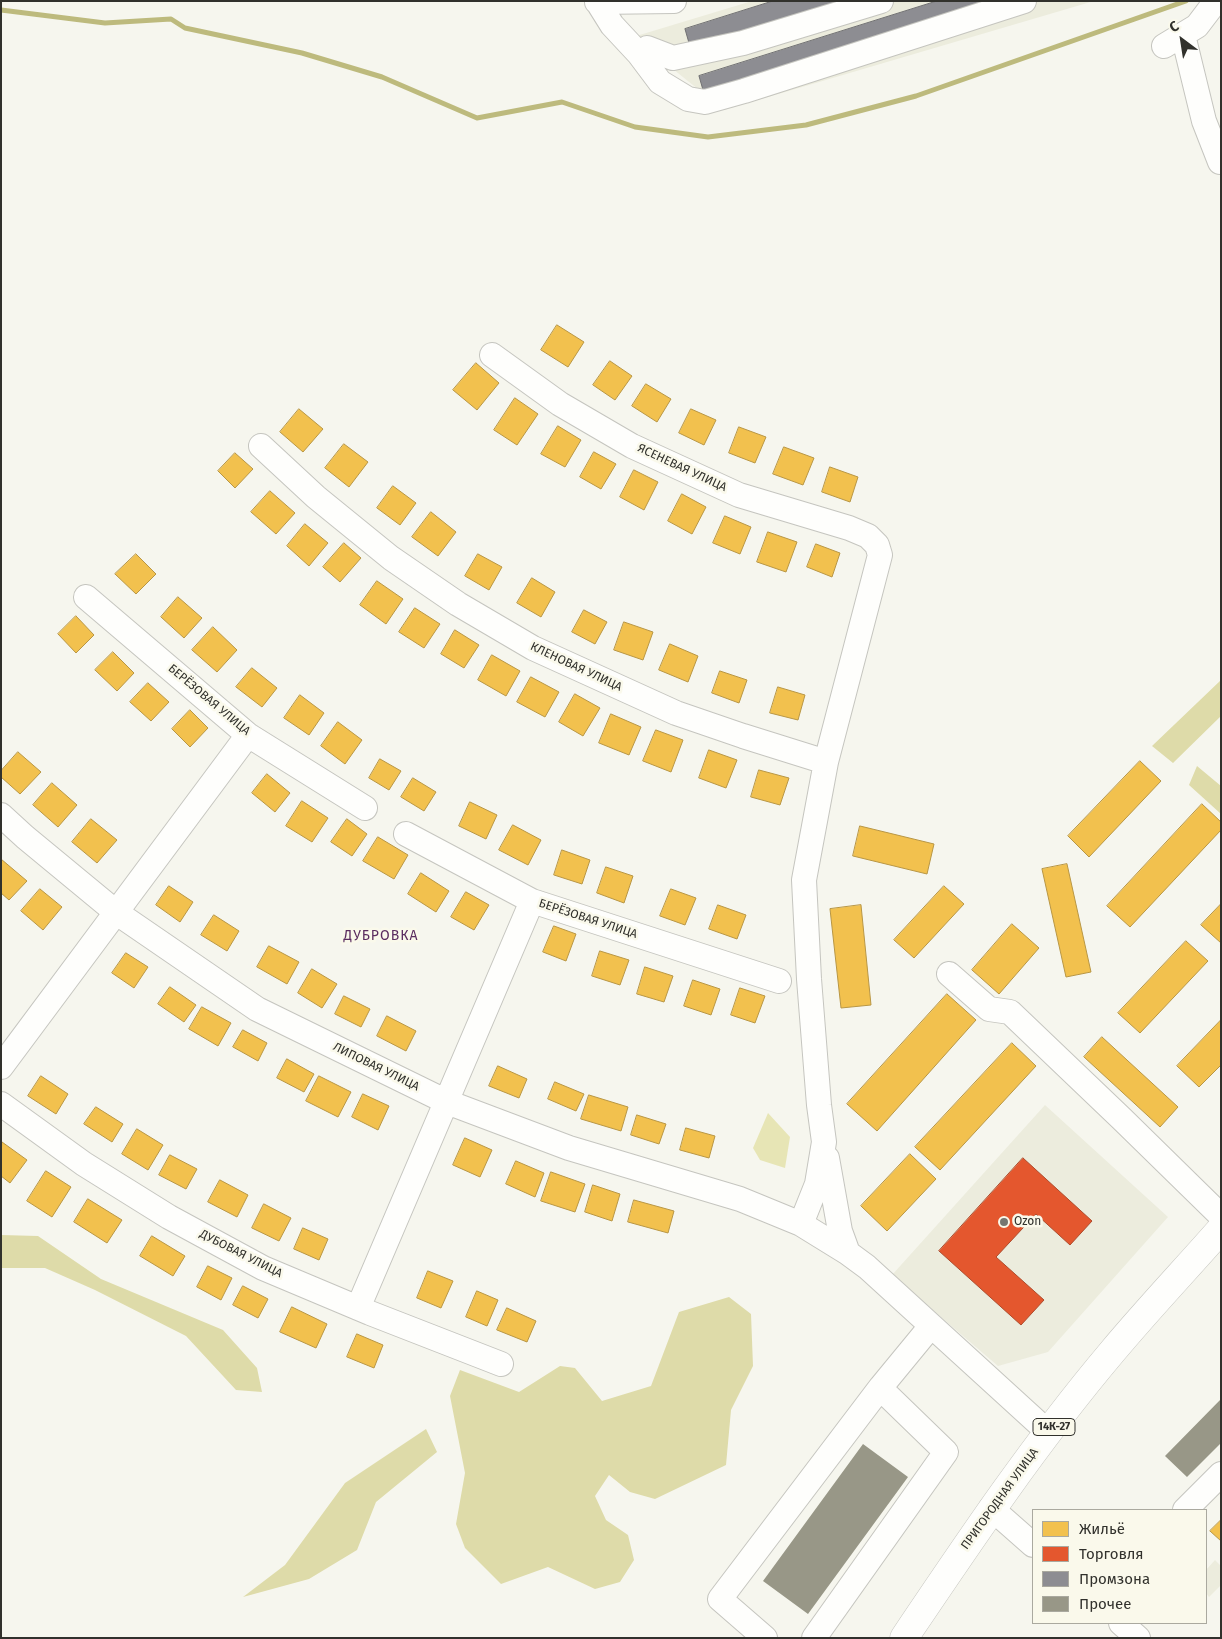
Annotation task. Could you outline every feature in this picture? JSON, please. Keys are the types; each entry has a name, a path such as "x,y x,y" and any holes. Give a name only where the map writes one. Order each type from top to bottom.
{"main road":[{"name":"ПРИГОРОДНАЯ УЛИЦА","path":"904,1638 991,1508 1049,1433 1112,1352 1221,1229"}],"street":[{"path":"597,2 674,1"},
{"path":"639,54 647,48 673,58 726,47 881,1"},
{"path":"597,2 612,26 639,54 660,82 688,99 705,102 1024,1"},
{"path":"1211,8 1197,26 1174,41 1220,162"},
{"name":"ЯСЕНЕВАЯ УЛИЦА","path":"492,355 560,404 632,446 739,494 849,528 868,536 877,545 880,554 826,762"},
{"name":"КЛЕНОВАЯ УЛИЦА","path":"261,446 316,497 391,558 458,604 533,648 676,713 826,762"},
{"name":"БЕРЁЗОВАЯ УЛИЦА","path":"86,596 248,735 365,808"},
{"path":"1,1067 248,735"},
{"path":"826,762 804,880 809,980 819,1104 840,1231 848,1253"},
{"name":"ЛИПОВАЯ УЛИЦА","path":"1,815 117,913 257,1009 447,1102 570,1148 740,1199 801,1224 867,1267 1049,1433"},
{"name":"БЕРЁЗОВАЯ УЛИЦА","path":"406,834 532,901 779,981"},
{"path":"358,1308 532,901"},
{"path":"950,974 989,1009 1010,1012 1221,1216"},
{"name":"ДУБОВАЯ УЛИЦА","path":"1,1104 84,1164 169,1217 263,1268 358,1308 501,1364"},
{"path":"801,1224 817,1184 824,1142"},
{"path":"765,1638 720,1599 880,1388 931,1326"},
{"path":"814,1638 946,1452 880,1388"},
{"path":"1186,1509 1221,1474"},
{"path":"991,1508 1032,1544"},
{"path":"1122,1624 1138,1638"}],"shaded area":[{"path":"752,1 1094,1 724,110 633,37"},
{"path":"1221,680 1221,716 1173,763 1152,746"},
{"path":"1197,766 1221,786 1221,814 1189,785"},
{"path":"1045,1105 1168,1217 1048,1352 998,1366 892,1275"},
{"path":"768,1113 790,1137 785,1168 760,1160 753,1148"},
{"path":"1,1235 38,1236 101,1279 223,1330 257,1368 262,1392 236,1390 186,1336 95,1290 45,1268 1,1268"},
{"path":"729,1297 751,1314 753,1366 731,1410 726,1465 655,1499 630,1492 609,1475 595,1496 606,1520 628,1535 634,1560 620,1582 595,1589 548,1567 501,1584 465,1548 456,1524 465,1473 450,1396 460,1370 519,1392 560,1366 575,1368 602,1401 651,1386 679,1312"},
{"path":"426,1429 437,1452 376,1502 357,1550 309,1579 243,1597 285,1565 345,1483"},
{"path":"1215,1560 1221,1566 1221,1585 1209,1597 1207,1594 1207,1569"}],"building: Жильё":[{"path":"557,325 584,342 568,367 541,350"},
{"path":"610,361 632,376 615,400 593,385"},
{"path":"476,363 499,383 477,410 453,390"},
{"path":"646,384 671,399 657,422 632,406"},
{"path":"515,398 538,414 517,445 494,430"},
{"path":"299,409 323,429 303,452 280,432"},
{"path":"691,409 716,420 704,445 679,433"},
{"path":"558,426 581,440 565,467 541,454"},
{"path":"739,427 766,437 755,463 729,453"},
{"path":"344,444 368,462 349,487 325,468"},
{"path":"784,447 814,458 803,485 773,474"},
{"path":"594,452 616,464 601,489 580,477"},
{"path":"235,453 253,469 235,488 218,471"},
{"path":"830,467 858,477 850,502 822,492"},
{"path":"634,470 658,482 644,510 620,497"},
{"path":"393,486 416,503 400,525 377,508"},
{"path":"270,491 295,513 276,534 251,512"},
{"path":"682,494 706,507 692,534 668,521"},
{"path":"431,512 456,532 438,556 412,537"},
{"path":"725,516 751,527 740,554 713,543"},
{"path":"305,524 328,543 309,566 287,546"},
{"path":"768,532 797,542 786,572 757,562"},
{"path":"344,543 361,558 340,582 323,567"},
{"path":"816,544 840,553 832,577 807,567"},
{"path":"136,554 156,574 136,594 115,574"},
{"path":"478,554 502,567 489,590 465,576"},
{"path":"532,578 555,592 541,617 517,603"},
{"path":"377,581 403,599 386,624 360,605"},
{"path":"178,597 202,618 184,638 161,617"},
{"path":"415,608 440,624 424,648 399,632"},
{"path":"584,610 607,622 595,644 572,632"},
{"path":"76,616 94,635 76,653 58,634"},
{"path":"624,622 653,632 643,660 614,650"},
{"path":"213,627 237,650 217,672 192,650"},
{"path":"455,630 479,645 464,668 441,654"},
{"path":"670,644 698,656 688,682 659,670"},
{"path":"113,652 134,673 117,691 95,670"},
{"path":"492,655 520,671 506,696 478,680"},
{"path":"252,668 277,688 262,707 236,687"},
{"path":"720,671 747,680 739,703 712,693"},
{"path":"531,677 559,692 545,717 517,702"},
{"path":"148,683 169,702 151,721 130,702"},
{"path":"778,687 805,695 798,720 770,713"},
{"path":"575,694 600,708 583,736 559,722"},
{"path":"300,695 324,713 309,735 284,718"},
{"path":"190,710 208,728 190,747 172,729"},
{"path":"611,714 641,727 629,755 599,743"},
{"path":"338,722 362,740 345,764 321,746"},
{"path":"656,730 683,740 671,772 643,761"},
{"path":"709,750 737,760 726,788 699,778"},
{"path":"18,752 41,772 20,794 1,777 1,771"},
{"path":"380,759 401,771 389,790 369,778"},
{"path":"1140,761 1161,781 1089,857 1068,836"},
{"path":"759,770 789,778 780,805 751,797"},
{"path":"267,774 290,793 275,812 252,793"},
{"path":"413,778 436,792 424,811 401,797"},
{"path":"52,783 77,805 58,827 33,805"},
{"path":"302,801 328,818 312,842 286,826"},
{"path":"470,802 497,815 486,839 459,826"},
{"path":"1202,804 1221,822 1221,830 1130,927 1107,906"},
{"path":"91,819 117,840 97,863 72,842"},
{"path":"347,819 367,834 352,856 331,842"},
{"path":"513,825 541,840 528,865 499,850"},
{"path":"860,826 934,844 927,874 853,856"},
{"path":"378,837 408,855 394,879 363,861"},
{"path":"562,850 590,860 582,884 554,875"},
{"path":"1,859 27,881 9,900 1,893"},
{"path":"1067,864 1091,972 1066,977 1042,869"},
{"path":"606,867 633,876 624,903 597,893"},
{"path":"421,873 449,891 436,912 408,894"},
{"path":"169,886 193,902 180,922 156,905"},
{"path":"944,886 964,904 914,958 894,940"},
{"path":"40,889 62,907 43,930 21,911"},
{"path":"671,889 696,898 685,925 660,916"},
{"path":"466,892 489,905 474,930 451,917"},
{"path":"1221,904 1221,943 1201,925"},
{"path":"718,905 746,915 737,939 709,929"},
{"path":"861,905 871,1005 841,1008 830,909"},
{"path":"214,915 239,931 227,951 201,935"},
{"path":"1012,924 1039,948 999,994 972,970"},
{"path":"554,926 576,934 566,961 543,952"},
{"path":"1186,941 1208,961 1140,1033 1118,1013"},
{"path":"269,946 299,962 287,984 257,967"},
{"path":"600,951 629,960 620,985 592,976"},
{"path":"126,953 148,967 134,988 112,973"},
{"path":"645,967 673,976 664,1002 637,994"},
{"path":"312,969 337,984 322,1008 298,993"},
{"path":"693,980 720,989 711,1015 684,1006"},
{"path":"170,987 196,1005 184,1022 158,1004"},
{"path":"740,988 765,996 755,1023 731,1015"},
{"path":"947,994 976,1020 877,1131 847,1104"},
{"path":"344,996 370,1009 361,1027 335,1014"},
{"path":"202,1007 231,1023 218,1046 189,1029"},
{"path":"387,1016 416,1031 406,1051 377,1036"},
{"path":"1221,1020 1221,1065 1199,1087 1177,1066"},
{"path":"243,1030 267,1043 258,1061 233,1047"},
{"path":"1102,1037 1178,1107 1160,1127 1084,1057"},
{"path":"1012,1043 1036,1066 940,1170 915,1147"},
{"path":"287,1059 314,1074 304,1092 277,1078"},
{"path":"498,1066 527,1079 519,1098 489,1086"},
{"path":"41,1076 68,1094 56,1114 28,1096"},
{"path":"319,1076 351,1092 338,1117 306,1101"},
{"path":"555,1082 584,1094 576,1111 548,1099"},
{"path":"363,1094 389,1106 378,1130 352,1117"},
{"path":"589,1095 628,1107 621,1131 581,1119"},
{"path":"96,1107 123,1124 112,1142 84,1124"},
{"path":"637,1115 666,1124 659,1144 631,1135"},
{"path":"686,1128 715,1136 709,1158 680,1150"},
{"path":"137,1129 163,1145 148,1170 122,1154"},
{"path":"465,1138 492,1150 480,1177 453,1165"},
{"path":"2,1142 27,1160 10,1183 1,1176"},
{"path":"910,1154 936,1179 887,1231 861,1206"},
{"path":"170,1155 197,1169 186,1189 159,1175"},
{"path":"516,1161 544,1173 535,1197 506,1184"},
{"path":"46,1171 71,1187 52,1217 27,1201"},
{"path":"551,1172 585,1184 575,1212 541,1201"},
{"path":"220,1180 248,1195 237,1217 208,1202"},
{"path":"593,1185 620,1194 612,1221 585,1212"},
{"path":"88,1199 122,1220 107,1243 74,1222"},
{"path":"634,1200 674,1211 668,1233 628,1222"},
{"path":"264,1204 291,1218 279,1241 252,1228"},
{"path":"303,1228 328,1239 319,1260 294,1249"},
{"path":"152,1236 185,1256 173,1276 140,1256"},
{"path":"208,1266 232,1278 221,1300 197,1287"},
{"path":"428,1271 453,1281 441,1308 417,1298"},
{"path":"243,1286 268,1299 258,1318 233,1305"},
{"path":"477,1291 498,1300 487,1326 466,1317"},
{"path":"292,1307 327,1324 316,1348 280,1332"},
{"path":"507,1308 536,1321 527,1342 497,1330"},
{"path":"357,1334 383,1345 374,1368 347,1357"},
{"path":"1221,1520 1221,1541 1210,1531"}],"building: Торговля":[{"path":"1023,1158 1092,1221 1070,1245 1036,1214 996,1257 1044,1300 1021,1325 939,1251"}],"building: Промзона":[{"path":"773,1 846,1 691,50 685,29"},
{"path":"937,1 1010,1 705,97 699,76"}],"building: Прочее":[{"path":"1221,1399 1221,1443 1187,1477 1165,1456"},
{"path":"863,1444 908,1477 808,1614 763,1581"}],"waterway":[{"path":"1,10 105,23 171,19 185,28 302,53 382,77 477,118 562,102 635,127 708,137 806,125 916,96 1186,1"}],"place":[{"name":"Ozon","path":"1004,1222"}],"district":[{"name":"ДУБРОВКА","path":"381,936"}]}
